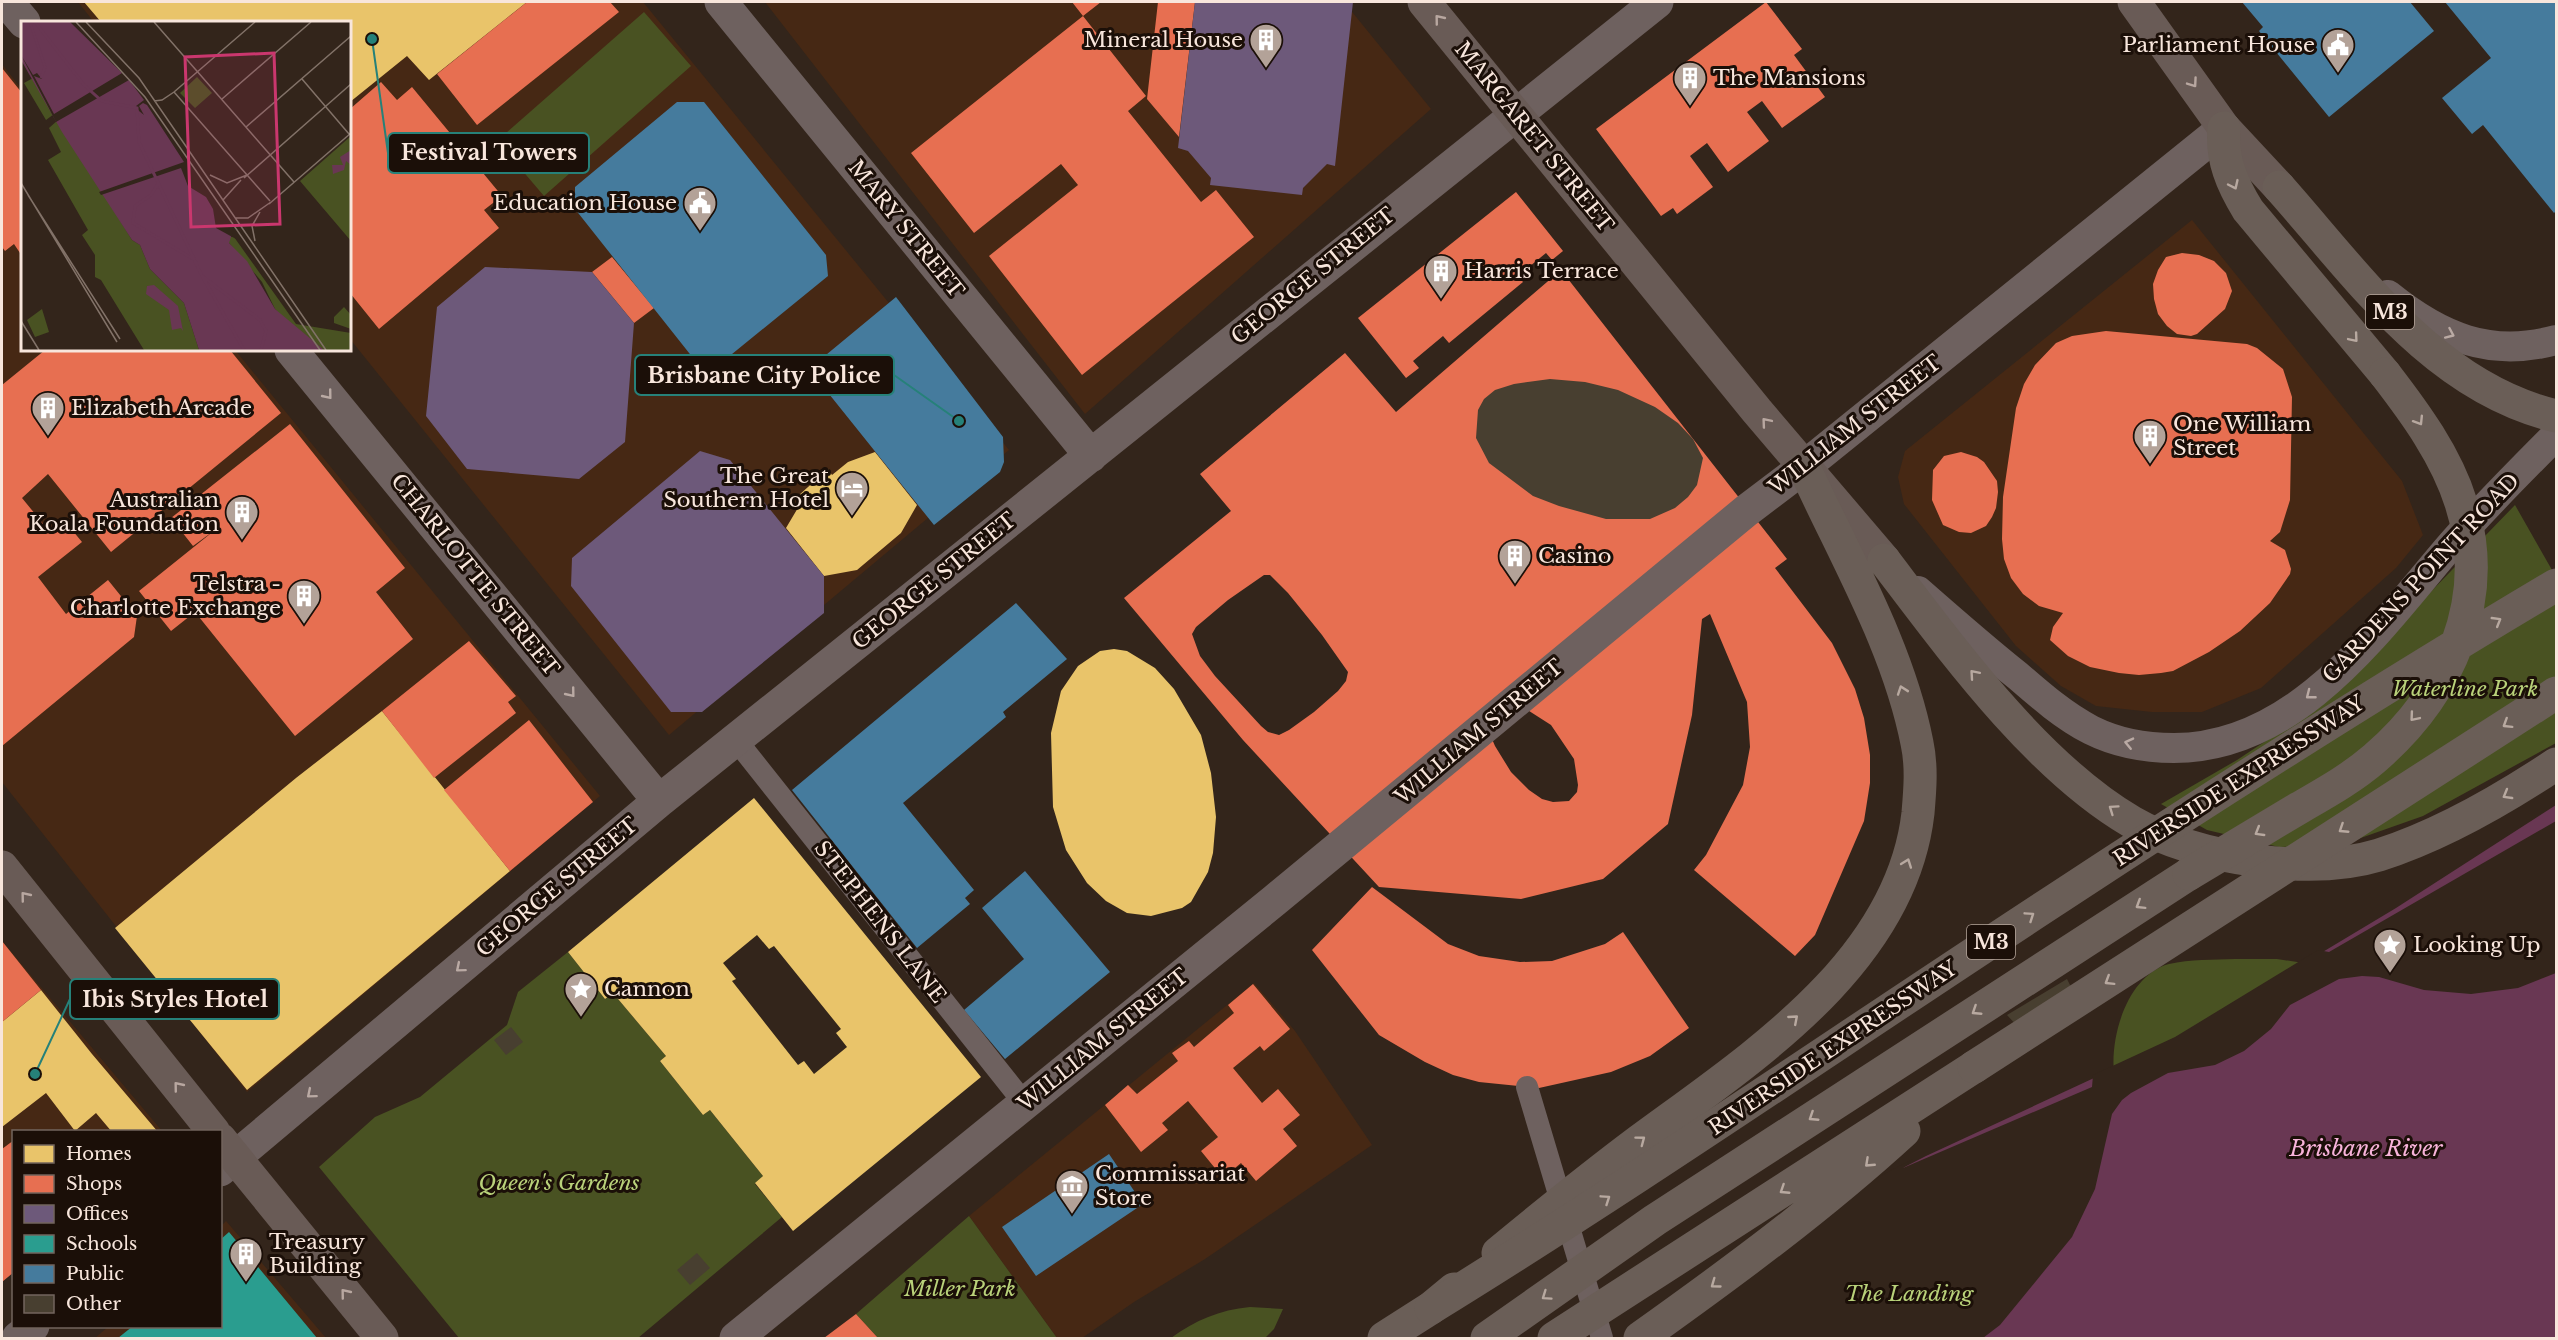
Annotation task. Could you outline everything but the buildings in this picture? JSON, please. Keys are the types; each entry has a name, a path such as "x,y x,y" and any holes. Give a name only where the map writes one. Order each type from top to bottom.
{"highway":[{"name":"M3","path":"1487,1338 1655,1220 2123,916 2365,766 2388,746 2416,715 2449,667 2467,615 2472,574 2466,521 2454,485 2422,425 2385,374 2248,210 2231,179 2224,150 2224,128"},
{"name":"M3","path":"2279,187 2408,332 2460,372 2485,387 2526,406 2556,416"},
{"name":"M3","path":"1431,1308 1593,1175 1762,1047 1814,1001 1857,955 1886,913 1911,853 1919,802 1918,746 1910,713 1889,651 1804,467"},
{"path":"1884,560 1958,656 2016,722 2066,772 2110,808 2148,830 2192,847 2250,860 2308,864 2355,860 2405,846 2495,801 2556,764"},
{"name":"RIVERSIDE EXPRESSWAY","path":"1384,1338 1582,1215 2141,844 2360,704 2556,585"},
{"path":"1554,1338 2556,693"},
{"path":"1640,1338 1747,1261 1852,1179 1974,1067"}],"main road":[{"name":"MARGARET STREET","path":"1424,2 1804,467 1884,560"},
{"path":"2134,2 2224,128"},
{"name":"M3","path":"2224,128 2279,187"},
{"path":"2,867 213,1130"},
{"path":"226,1156 382,1338"}],"street":[{"path":"7,2 23,21"},
{"name":"MARY STREET","path":"721,2 1091,456"},
{"name":"GEORGE STREET","path":"226,1156 659,801 1515,113 1657,2"},
{"name":"WILLIAM STREET","path":"735,1338 1025,1104 1737,518 1804,467 2224,128"},
{"path":"2279,187 2381,289 2430,325 2458,338 2486,346 2519,347 2556,340"},
{"name":"CHARLOTTE STREET","path":"292,351 659,801"},
{"name":"GARDENS POINT ROAD","path":"1884,560 1976,642 2053,705 2082,724 2115,740 2134,745 2164,748 2198,747 2228,740 2266,726 2327,681 2386,621 2493,499 2556,435"},
{"name":"STEPHENS LANE","path":"736,740 1025,1104"},
{"path":"1527,1088 1602,1338"},
{"path":"18,1338 30,1328"}],"shaded area":[{"path":"78,2 643,2 1009,450 669,735 351,340 351,21 93,21"},
{"path":"765,2 1344,2 1431,109 1085,414"},
{"path":"2,64 21,89 21,351 236,351 600,796 247,1092 2,782"},
{"path":"2192,220 2402,481 2423,535 2396,568 2261,688 2202,712 2152,712 2096,706 2061,686 2016,646 1904,504 1898,477 1905,451"},
{"path":"2,941 161,1130 12,1130 12,1272 2,1281"},
{"path":"1254,983 1295,1031 1372,1145 1205,1259 1134,1302 1082,1338 1057,1338 969,1216"},
{"name":"Treasury Building","path":"226,1221 326,1338 95,1338 107,1328 222,1328 222,1225"}],"green space":[{"path":"644,12 691,66 544,196 497,141"},
{"name":"Waterline Park","path":"2515,505 2556,577 2556,743 2423,816 2338,846 2279,847 2207,830 2161,804 2237,760 2323,703"},
{"name":"Queen's Gardens","path":"568,952 605,999 613,993 666,1056 660,1061 703,1115 710,1110 763,1176 755,1184 782,1217 638,1338 459,1338 319,1167 375,1117 420,1097 507,1025 518,992"},
{"path":"2277,959 2323,966 2114,1073 2115,1041 2119,1025 2133,993 2143,980 2155,970 2177,962"},
{"name":"Miller Park","path":"969,1216 1057,1338 878,1338 856,1314"},
{"path":"1250,1307 1283,1309 1274,1329 1265,1338 1171,1338 1208,1317"}],"water":[{"name":"Brisbane River","path":"2556,805 2556,1338 1469,1338 1747,1248 1926,1156 2176,1040 2396,908"}],"pier":[{"name":"The Landing","path":"2556,821 2556,973 2518,988 2471,994 2424,990 2379,977 2362,976 2339,979 2290,1005 2271,1029 2244,1051 2215,1065 2168,1073 2131,1093 2122,1100 2112,1114 2095,1189 2072,1237 2000,1325 1983,1338 1466,1338 1587,1292 1746,1246 1913,1159 1903,1168 2092,1087 2093,1075 2175,1037 2318,950 2329,952"}],"place":[{"name":"Festival Towers","path":"372,39"},
{"name":"Mineral House","path":"1266,69"},
{"name":"Parliament House","path":"2338,74"},
{"name":"The Mansions","path":"1690,107"},
{"name":"Education House","path":"700,232"},
{"name":"Harris Terrace","path":"1441,300"},
{"name":"Brisbane City Police","path":"959,421"},
{"name":"Elizabeth Arcade","path":"48,437"},
{"name":"One William Street","path":"2150,465"},
{"name":"The Great Southern Hotel","path":"852,517"},
{"name":"Australian Koala Foundation","path":"242,541"},
{"name":"Casino","path":"1515,585"},
{"name":"Telstra - Charlotte Exchange","path":"304,625"},
{"name":"Looking Up","path":"2390,974"},
{"name":"Cannon","path":"581,1018"},
{"name":"Ibis Styles Hotel","path":"35,1074"},
{"name":"Commissariat Store","path":"1072,1215"},
{"name":"Treasury Building","path":"246,1283"}]}
